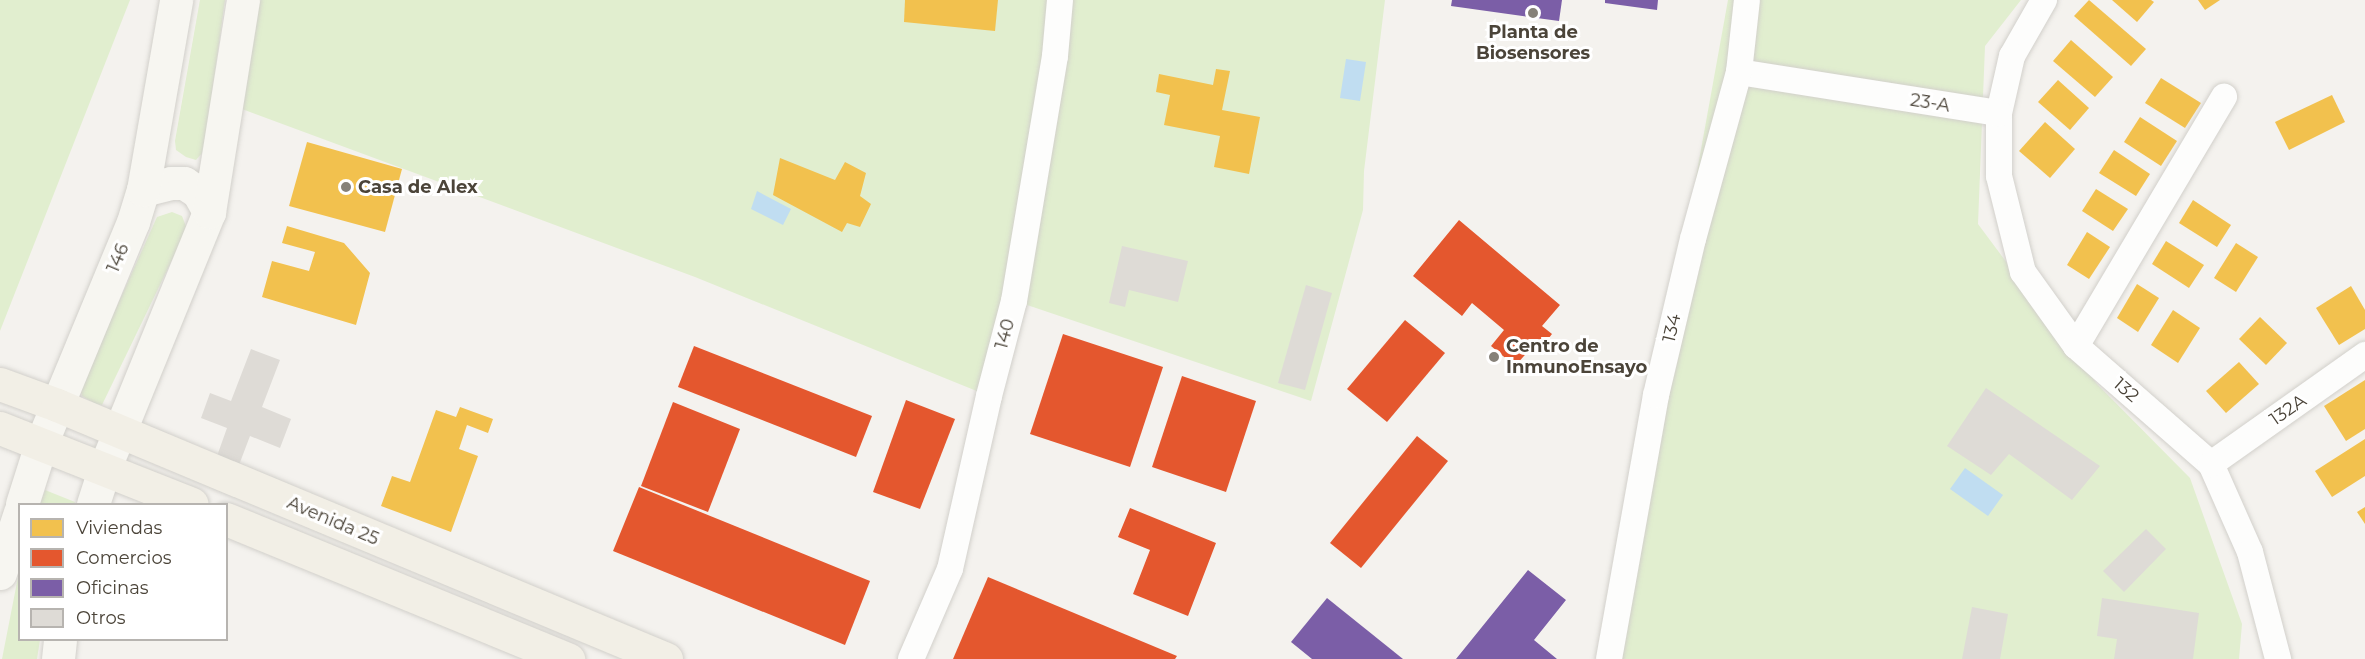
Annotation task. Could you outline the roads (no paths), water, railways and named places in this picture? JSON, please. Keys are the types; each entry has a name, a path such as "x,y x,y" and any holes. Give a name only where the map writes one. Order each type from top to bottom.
{"main road":[{"name":"146","path":"22,503 41,444 133,222 144,190 176,0"},
{"path":"93,503 105,467 209,212 243,0"},
{"path":"144,190 171,183 184,183 198,192 209,212"},
{"name":"Avenida 25","path":"0,384 57,405 666,659"},
{"path":"0,428 105,467 190,503"},
{"path":"0,573 18,518"},
{"path":"228,520 568,659"},
{"path":"58,659 60,641"}],"street":[{"name":"140","path":"911,659 950,569 989,396 1014,301 1055,56 1060,0"},
{"name":"134","path":"1609,659 1656,395 1693,239 1739,72 1747,0"},
{"path":"1999,113 2012,56 2044,0"},
{"name":"23-A","path":"1739,72 1999,113"},
{"path":"2076,346 2224,97"},
{"name":"132","path":"1999,113 1999,176 2023,273 2076,346 2211,464 2250,552 2278,659"},
{"name":"132A","path":"2211,464 2365,355"}],"water":[{"path":"1346,59 1366,62 1360,101 1340,98"},
{"path":"757,191 791,209 783,225 751,209"},
{"path":"1965,468 2003,495 1988,516 1950,489"}],"place":[{"name":"Planta de Biosensores","path":"1533,13"},
{"name":"Casa de Alex","path":"346,187"},
{"name":"Centro de InmunoEnsayo","path":"1494,357"}]}
